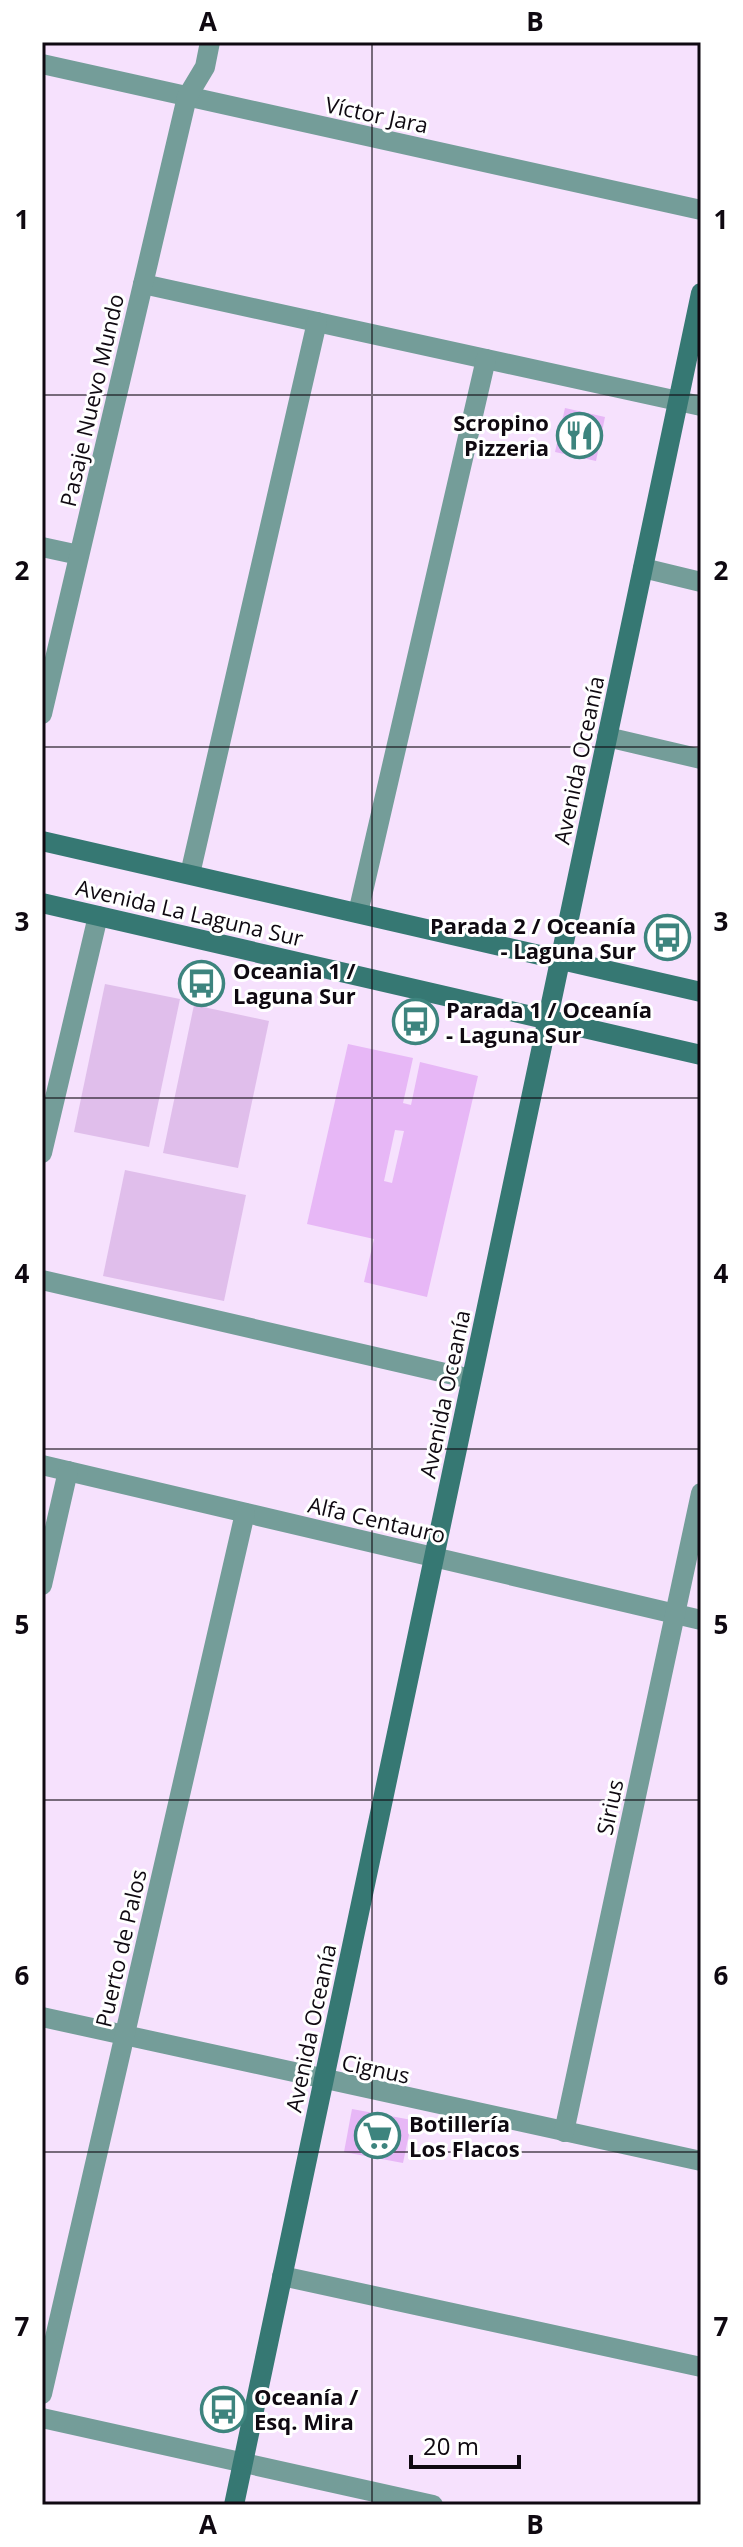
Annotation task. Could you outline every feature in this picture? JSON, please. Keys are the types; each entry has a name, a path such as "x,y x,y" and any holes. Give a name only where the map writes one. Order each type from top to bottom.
{"street":[{"name":"Pasaje Nuevo Mundo","path":"42,714 187,97 205,67 210,42"},
{"name":"Víctor Jara","path":"42,64 701,210"},
{"path":"143,284 701,406"},
{"name":"Avenida Oceanía","path":"234,2505 701,293"},
{"path":"190,874 317,322"},
{"path":"358,913 486,359"},
{"path":"42,547 79,555"},
{"path":"643,568 701,582"},
{"path":"607,737 701,759"},
{"name":"Avenida La Laguna Sur","path":"42,841 701,992"},
{"name":"Avenida La Laguna Sur","path":"42,903 701,1055"},
{"path":"42,1153 98,916"},
{"path":"42,1280 471,1379"},
{"name":"Alfa Centauro","path":"42,1465 701,1620"},
{"path":"42,1585 68,1471"},
{"name":"Sirius","path":"564,2132 701,1493"},
{"name":"Puerto de Palos","path":"42,2394 245,1513"},
{"name":"Cignus","path":"42,2017 323,2081 701,2161"},
{"path":"282,2276 701,2367"},
{"path":"42,2418 433,2505"}],"shaded area":[{"path":"105,984 180,999 149,1147 74,1132"},
{"path":"194,1005 269,1021 238,1168 163,1153"},
{"path":"125,1170 246,1195 224,1301 103,1276"}],"building":[{"name":"Scropino Pizzeria","path":"565,408 605,417 596,461 555,452"},
{"path":"348,1044 413,1058 403,1103 411,1105 420,1062 478,1076 427,1297 364,1282 374,1239 307,1224","holes":["395,1130 404,1131 392,1183 384,1181"]},
{"name":"Botillería Los Flacos","path":"352,2109 412,2120 403,2163 344,2152"}],"place":[{"name":"Scropino Pizzeria","path":"580,435"},
{"name":"Parada 2 / Oceanía - Laguna Sur","path":"667,938"},
{"name":"Oceania 1 / Laguna Sur","path":"202,983"},
{"name":"Parada 1 / Oceanía - Laguna Sur","path":"415,1022"},
{"name":"Botillería Los Flacos","path":"378,2136"},
{"name":"Oceanía / Esq. Mira","path":"223,2409"}]}
